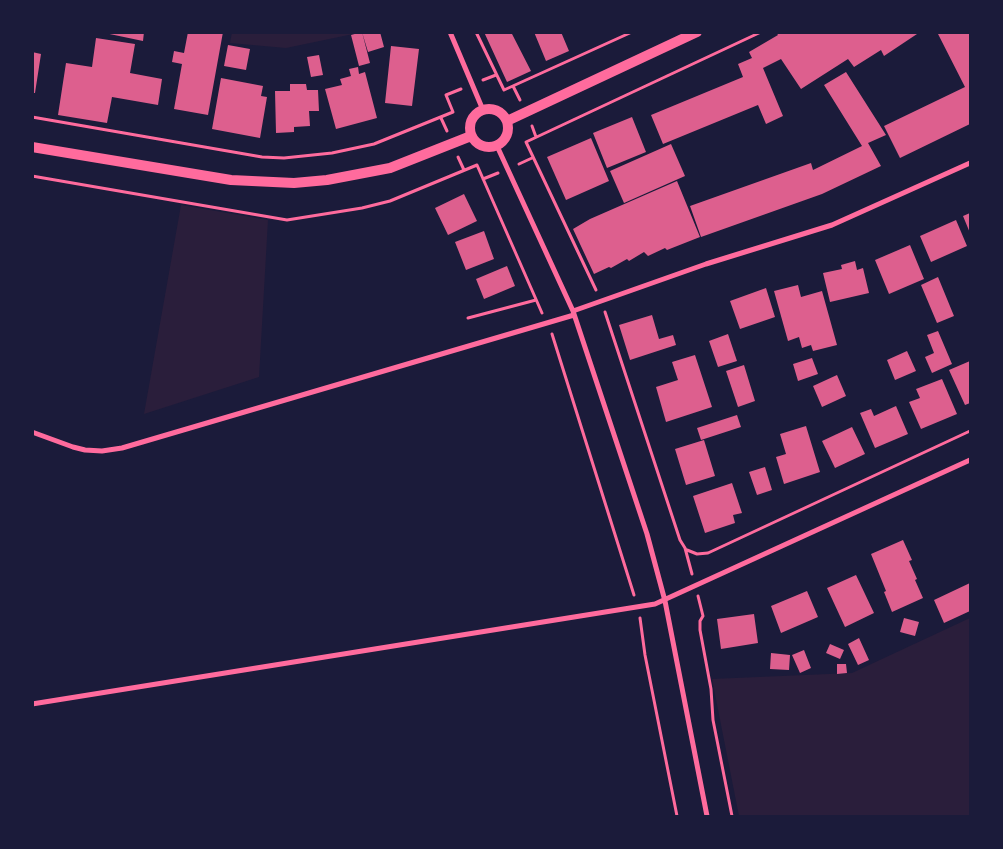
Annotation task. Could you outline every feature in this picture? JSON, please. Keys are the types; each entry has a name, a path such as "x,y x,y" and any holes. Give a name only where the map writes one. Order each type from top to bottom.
{"main road":[{"path":"507,121 697,32"},
{"path":"490,109 497,111 507,121 508,134 504,141 497,146 490,148 482,146 472,136 471,121 482,110 490,109"},
{"path":"32,147 231,180 294,183 328,180 390,168 472,136"}],"street":[{"path":"450,32 482,110"},
{"path":"497,146 573,313 647,534 665,601 707,816"},
{"path":"32,432 85,450 102,451 122,448 546,323 601,300 706,264 832,225 970,163"},
{"path":"32,704 638,608 665,601 970,460"}],"path":[{"path":"476,32 504,90 632,32"},
{"path":"732,816 712,720 711,688 700,630 700,621 703,616 685,548 680,540 601,300 526,142 742,43 761,32"},
{"path":"32,117 262,157 284,158 332,153 374,144 453,112 446,95 496,75"},
{"path":"477,165 555,344 638,608 645,655 676,816"},
{"path":"468,318 536,300"},
{"path":"685,548 694,554 708,553 970,431"}],"shaded area":[{"path":"232,32 358,33 286,48 230,43"},
{"path":"181,205 268,220 259,377 144,414"},
{"path":"970,618 970,816 739,816 712,679 852,673"}],"building":[{"path":"100,32 144,32 143,41"},
{"path":"188,32 223,32 208,115 174,109 182,64 172,62 174,51 184,53"},
{"path":"362,32 380,32 384,47 368,52"},
{"path":"362,32 370,63 359,66 351,35"},
{"path":"484,32 511,32 531,71 507,82"},
{"path":"534,32 561,32 569,51 546,61"},
{"path":"776,32 920,32 884,56 881,50 854,67 848,59 801,89 781,59 763,68 783,116 766,124 758,105 663,144 651,115 743,77 738,64 752,58 749,52 778,35"},
{"path":"937,32 970,32 970,124 900,158 884,126 965,87"},
{"path":"96,38 135,44 130,73 162,79 158,105 112,97 107,123 58,115 66,63 92,67"},
{"path":"228,45 250,49 246,70 224,66"},
{"path":"391,46 419,49 412,106 385,103"},
{"path":"32,52 41,54 35,93 32,93"},
{"path":"319,55 323,75 311,77 307,57"},
{"path":"358,67 359,74 365,72 377,118 336,129 325,89 342,85 340,79 351,76 349,69"},
{"path":"846,72 886,135 868,143 881,166 822,194 701,237 690,206 811,163 813,170 862,146 824,85"},
{"path":"221,78 263,86 261,96 267,97 260,138 212,129"},
{"path":"290,84 306,84 307,90 318,90 319,111 309,111 310,126 294,127 294,132 276,133 275,91 290,91"},
{"path":"632,117 646,152 607,168 593,133"},
{"path":"591,138 609,181 566,200 547,157"},
{"path":"671,144 685,176 624,203 610,171"},
{"path":"677,181 700,237 667,250 665,248 648,256 644,252 629,261 627,259 611,268 609,267 594,274 573,229 590,219"},
{"path":"464,194 477,221 448,235 435,208"},
{"path":"970,213 970,233 963,216"},
{"path":"956,220 967,246 931,262 920,236"},
{"path":"484,231 494,259 466,270 455,242"},
{"path":"910,245 924,279 889,294 875,260"},
{"path":"855,261 857,270 863,268 869,293 830,302 823,273 842,269 841,265"},
{"path":"507,266 515,286 484,299 476,279"},
{"path":"938,277 954,316 937,323 921,285"},
{"path":"798,285 801,297 822,291 837,345 813,351 811,345 802,348 799,337 788,341 774,291"},
{"path":"766,288 775,317 740,329 730,301"},
{"path":"652,315 659,339 673,335 676,345 630,360 619,325"},
{"path":"938,331 952,364 932,373 925,357 934,353 927,335"},
{"path":"728,334 737,361 718,367 709,341"},
{"path":"907,351 916,371 895,380 887,360"},
{"path":"695,355 712,407 666,422 656,387 678,380 672,362"},
{"path":"812,358 818,374 798,381 793,364"},
{"path":"970,361 970,403 965,405 949,370"},
{"path":"744,365 755,401 738,407 726,371"},
{"path":"837,375 846,396 822,407 813,386"},
{"path":"942,379 957,414 921,429 909,402 920,398 916,389"},
{"path":"896,406 908,434 875,448 860,413 871,409 874,416"},
{"path":"737,415 741,427 701,440 697,428"},
{"path":"806,426 820,472 784,484 776,457 786,454 780,434"},
{"path":"852,427 865,454 835,468 822,441"},
{"path":"704,440 715,476 686,485 675,449"},
{"path":"765,467 772,490 757,495 749,472"},
{"path":"732,483 742,513 733,515 735,523 705,533 693,496"},
{"path":"903,540 912,560 909,561 923,598 892,612 884,592 886,591 871,554"},
{"path":"856,575 874,613 845,627 827,588"},
{"path":"970,583 970,611 944,623 934,600"},
{"path":"807,591 818,617 781,633 771,606"},
{"path":"754,614 758,643 721,649 717,619"},
{"path":"904,618 919,622 915,636 900,632"},
{"path":"859,638 869,660 858,665 848,644"},
{"path":"830,644 844,650 840,659 826,653"},
{"path":"804,650 811,668 800,673 792,655"},
{"path":"771,653 790,655 789,670 770,669"},
{"path":"837,664 846,664 847,673 837,674"}]}
